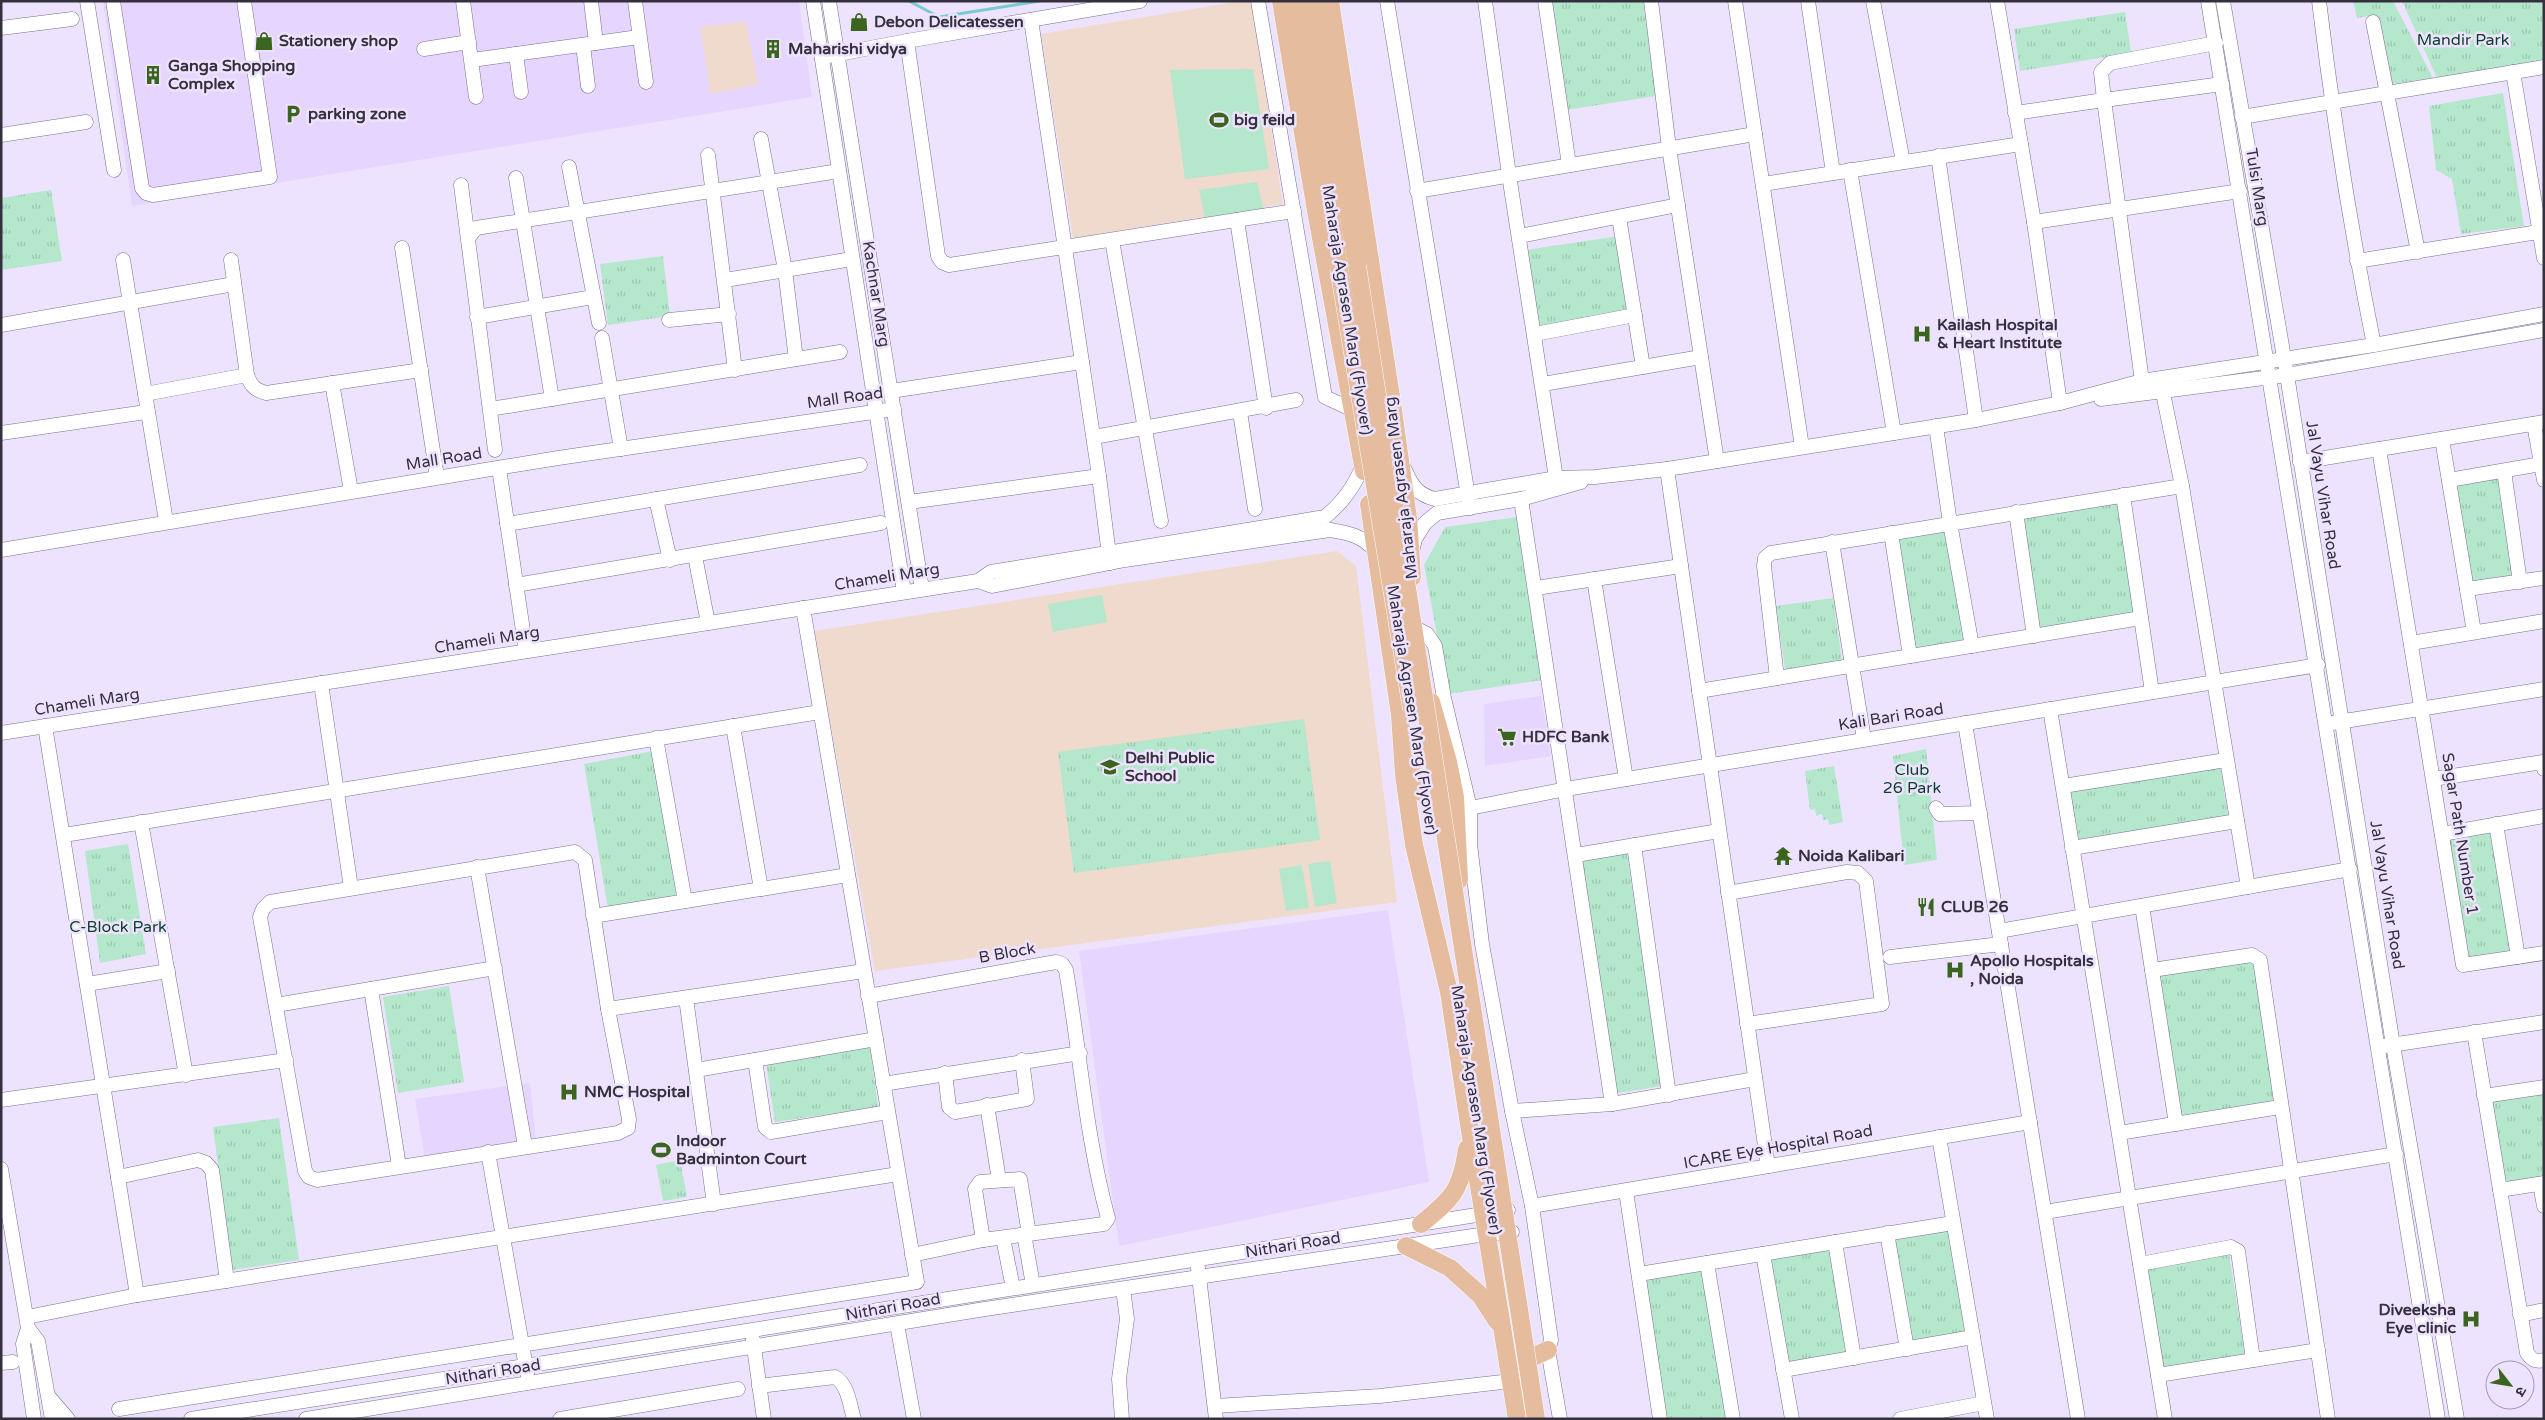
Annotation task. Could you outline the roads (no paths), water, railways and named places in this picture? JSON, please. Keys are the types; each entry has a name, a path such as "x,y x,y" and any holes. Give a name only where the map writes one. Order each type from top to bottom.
{"main road":[{"name":"Maharaja Agrasen Marg","path":"1281,1 1363,465 1400,715 1404,774 1414,845 1449,992 1486,1234 1517,1419"},
{"name":"Maharaja Agrasen Marg (Flyover)","path":"1298,1 1524,1419"},
{"name":"Maharaja Agrasen Marg (Flyover)","path":"1314,1 1536,1419"},
{"name":"Maharaja Agrasen Marg","path":"1330,1 1392,403 1411,555 1417,628 1432,711 1448,762 1455,797 1460,922 1541,1419"},
{"path":"1400,715 1416,788 1422,794 1432,796 1441,790 1442,785 1434,741 1438,727"},
{"path":"1429,907 1440,915 1450,912 1460,899"},
{"path":"1421,1224 1450,1200 1464,1171 1470,1131"},
{"path":"1406,1246 1423,1253 1456,1273 1480,1295 1502,1328"},
{"path":"1531,1358 1548,1350"}],"street":[{"path":"87,1 114,170"},
{"path":"113,1 142,188 153,195 270,177 244,1"},
{"path":"463,1 476,97"},
{"path":"588,86 591,1"},
{"path":"635,1 646,82"},
{"name":"Kachnar Marg","path":"813,1 904,592"},
{"name":"Kachnar Marg","path":"829,1 922,589"},
{"path":"822,57 1140,1"},
{"path":"1258,1 1325,398 1353,410 1392,403"},
{"path":"1387,1 1417,191 1470,501"},
{"path":"1485,1 1509,175 1543,384 1556,478"},
{"path":"1545,1 1569,165"},
{"path":"1651,1 1669,148 1717,461"},
{"path":"1736,1 1802,448"},
{"path":"1808,1 1833,173"},
{"path":"1873,1 1903,162"},
{"path":"1997,1 2034,222 2060,403"},
{"name":"Tulsi Marg","path":"2208,1 2270,378"},
{"name":"Tulsi Marg","path":"2223,1 2287,375"},
{"path":"2319,1 2332,102 2357,261 2374,345"},
{"path":"1,28 72,19"},
{"path":"1031,20 1100,476 1110,557"},
{"path":"2373,22 2418,252"},
{"path":"472,60 639,37"},
{"path":"907,41 938,256 942,262 949,265 1294,211"},
{"path":"424,49 469,42"},
{"path":"2142,381 2101,72 2110,63 2216,44"},
{"path":"516,54 521,92"},
{"path":"2242,117 2544,67"},
{"path":"2513,72 2538,188 2544,258"},
{"path":"2016,113 2222,84"},
{"path":"1,135 86,122"},
{"path":"1417,191 1755,134"},
{"path":"761,139 771,184 785,270 796,360"},
{"path":"1762,184 2020,144"},
{"path":"708,155 736,370"},
{"path":"1938,156 1976,420"},
{"path":"570,167 599,323"},
{"path":"1850,170 1894,433"},
{"path":"469,237 476,228 771,184 839,171"},
{"path":"516,178 552,399"},
{"path":"461,185 469,237 467,246 495,450"},
{"path":"2034,222 2240,191"},
{"path":"1519,236 1678,205"},
{"path":"1619,217 1643,367"},
{"path":"1237,220 1266,408"},
{"path":"2357,261 2541,232"},
{"path":"1112,240 1160,521"},
{"path":"402,248 437,478"},
{"path":"725,280 852,259"},
{"path":"123,260 145,394 146,412 166,521"},
{"path":"231,260 247,375 251,385 257,390 266,393 421,370"},
{"path":"1,325 234,284"},
{"path":"477,317 593,297"},
{"path":"669,320 728,314"},
{"path":"1411,555 1415,539 1425,522 1437,513 1470,501 1556,478 1595,477 1667,469 1976,420 2060,403 2142,381 2267,360 2374,345 2544,314"},
{"path":"1535,334 1635,315"},
{"path":"2060,403 2163,393 2270,378 2544,330"},
{"path":"602,338 609,390 621,449"},
{"path":"490,409 840,352"},
{"path":"1543,384 1701,357"},
{"path":"891,391 1082,362"},
{"path":"2215,369 2217,384"},
{"path":"145,394 247,375"},
{"name":"Jal Vayu Vihar Road","path":"2287,375 2393,1045 2457,1419"},
{"name":"Jal Vayu Vihar Road","path":"2270,378 2318,665 2438,1419"},
{"path":"332,383 352,492"},
{"path":"2163,393 2182,486 2248,887"},
{"path":"1094,437 1266,408 1296,400"},
{"name":"Mall Road","path":"1,550 166,521 499,468 894,408"},
{"path":"1,433 146,412"},
{"path":"1240,412 1255,508"},
{"path":"2300,462 2539,423 2541,464 2544,480"},
{"path":"1936,426 1950,523 1972,646"},
{"path":"2442,439 2474,632"},
{"name":"Sagar Path Number 1","path":"2379,449 2463,965 2518,957"},
{"path":"1398,456 1412,486 1424,496 1435,499 1470,501 1521,499 1595,477"},
{"path":"2449,480 2541,464"},
{"path":"507,524 860,465"},
{"name":"Chameli Marg","path":"1,733 922,589 978,581 992,586 1110,557 1325,517 1339,505 1355,485 1363,465"},
{"path":"499,468 526,651"},
{"path":"1667,469 1768,1166"},
{"path":"2504,471 2520,582"},
{"path":"908,502 1100,476"},
{"path":"1777,678 1764,566 1765,558 1771,553 2123,494 2182,486"},
{"path":"2123,494 2152,692"},
{"path":"656,499 670,560"},
{"path":"1521,499 1536,588 1612,1104"},
{"path":"2016,512 2034,636"},
{"path":"516,585 881,523"},
{"name":"Chameli Marg","path":"1110,557 1330,530 1352,533 1366,540 1376,551"},
{"path":"1891,533 1910,656"},
{"path":"1832,542 1864,740"},
{"path":"695,556 708,623"},
{"path":"1536,588 1681,566"},
{"path":"2467,589 2544,578"},
{"path":"1594,579 1626,779"},
{"path":"119,1409 917,1282 803,608"},
{"path":"1699,691 2141,618"},
{"path":"2411,642 2544,621"},
{"path":"1417,628 1428,634 1435,646 1444,698 1470,808 1470,844 1482,944 1512,1111 1532,1206 1551,1340 1548,1350 1560,1419"},
{"name":"Kali Bari Road","path":"1470,808 1566,789 2318,665"},
{"path":"321,683 351,888"},
{"path":"2327,724 2544,689"},
{"path":"2050,709 2165,1419"},
{"path":"64,835 820,712"},
{"path":"1965,723 2078,1419"},
{"path":"45,726 137,1295"},
{"path":"733,726 761,889"},
{"path":"656,738 685,901"},
{"path":"2062,786 2226,760"},
{"path":"2433,779 2543,766"},
{"path":"1936,808 1940,814 1980,813"},
{"path":"2442,834 2544,816"},
{"path":"2072,848 2237,820"},
{"path":"141,822 186,1075"},
{"path":"2496,824 2518,957 2544,953"},
{"path":"1576,855 1719,830"},
{"path":"1634,845 1669,1096"},
{"path":"574,852 585,860 608,1009 629,1120 628,1128 618,1133 316,1180 308,1177 305,1171 260,917 263,909 270,902 351,888 574,852"},
{"path":"478,867 525,1146"},
{"path":"1890,957 2000,937 2084,916 2350,869"},
{"path":"1728,894 1847,872 1858,873 1866,880 1882,1004 1747,1024"},
{"path":"593,916 848,875"},
{"path":"2142,906 2176,1124"},
{"path":"2152,970 2252,955 2257,956 2260,960 2280,1107 2328,1419"},
{"name":"B Block","path":"868,996 1056,962 1062,964 1066,970 1080,1053 1090,1139 1096,1173 1108,1218 1104,1224 983,1240 912,1255"},
{"path":"276,1005 494,968"},
{"path":"87,984 168,971"},
{"path":"608,1009 864,971"},
{"path":"371,989 399,1166"},
{"path":"686,998 714,1204"},
{"path":"2379,1047 2544,1022"},
{"path":"2474,1032 2527,1353 2531,1359 2536,1361 2544,1360"},
{"path":"696,1070 876,1039"},
{"path":"883,1084 1022,1060 1080,1053"},
{"path":"1,1100 286,1060"},
{"path":"755,1060 765,1127 771,1132 888,1112"},
{"path":"945,1073 951,1110 955,1112 1027,1099 1022,1060"},
{"path":"1512,1111 1612,1104 1669,1096 1756,1079"},
{"path":"2484,1096 2544,1087"},
{"path":"987,1105 999,1180"},
{"path":"2119,1133 2280,1107"},
{"name":"ICARE Eye Hospital Road","path":"1532,1206 2030,1122"},
{"path":"1938,1138 1987,1419"},
{"path":"488,1152 528,1384"},
{"path":"2045,1212 2396,1154"},
{"path":"118,1177 198,1160 206,1163 212,1170 227,1281"},
{"path":"1,1169 7,1240 27,1323 38,1341 52,1419"},
{"path":"27,1323 137,1295 898,1174"},
{"path":"983,1240 974,1189 980,1182 1020,1179 1033,1285"},
{"path":"2500,1190 2542,1184 2544,1206"},
{"path":"1626,1191 1660,1419"},
{"name":"Nithari Road","path":"191,1419 1508,1210"},
{"path":"1639,1274 1953,1223"},
{"name":"Nithari Road","path":"306,1419 754,1348 985,1309 1486,1234 1512,1232"},
{"path":"1888,1233 1907,1349"},
{"path":"1003,1238 1013,1288"},
{"path":"1836,1242 1854,1358"},
{"path":"2140,1264 2231,1247 2235,1248 2238,1251 2253,1360"},
{"path":"1763,1254 1792,1419"},
{"path":"1197,1259 1215,1412 1511,1381"},
{"path":"1707,1263 1733,1419"},
{"path":"1122,1289 1127,1319 1119,1379 1122,1419"},
{"path":"982,1293 985,1309"},
{"path":"2520,1315 2544,1310"},
{"path":"27,1323 23,1344 34,1419"},
{"path":"897,1324 914,1419"},
{"path":"751,1329 764,1419"},
{"path":"1783,1370 1973,1337"},
{"path":"2158,1375 2318,1350"},
{"path":"759,1386 835,1377 841,1380 854,1419"},
{"path":"560,1419 738,1389"},
{"path":"48,1397 68,1419"},
{"path":"25,1419 32,1402"},
{"path":"1900,1419 1984,1403"}],"waterway":[{"path":"909,1 939,17 1040,1"}],"place":[{"name":"Debon Delicatessen","path":"859,22"},
{"name":"Stationery shop","path":"264,41"},
{"name":"Maharishi vidya","path":"773,49"},
{"name":"Ganga Shopping Complex","path":"153,75"},
{"name":"parking zone","path":"293,114"},
{"name":"big feild","path":"1219,120"},
{"name":"Kailash Hospital & Heart Institute","path":"1922,334"},
{"name":"HDFC Bank","path":"1507,737"},
{"name":"Delhi Public School","path":"1110,767"},
{"name":"Noida Kalibari","path":"1783,856"},
{"name":"CLUB 26","path":"1926,907"},
{"name":"Apollo Hospitals , Noida","path":"1955,970"},
{"name":"NMC Hospital","path":"569,1092"},
{"name":"Indoor Badminton Court","path":"661,1150"},
{"name":"Diveeksha Eye clinic","path":"2471,1319"}],"park label":[{"name":"Mandir Park","path":"2463,40"},
{"name":"Club 26 Park","path":"1912,779"},
{"name":"C-Block Park","path":"118,927"}]}
